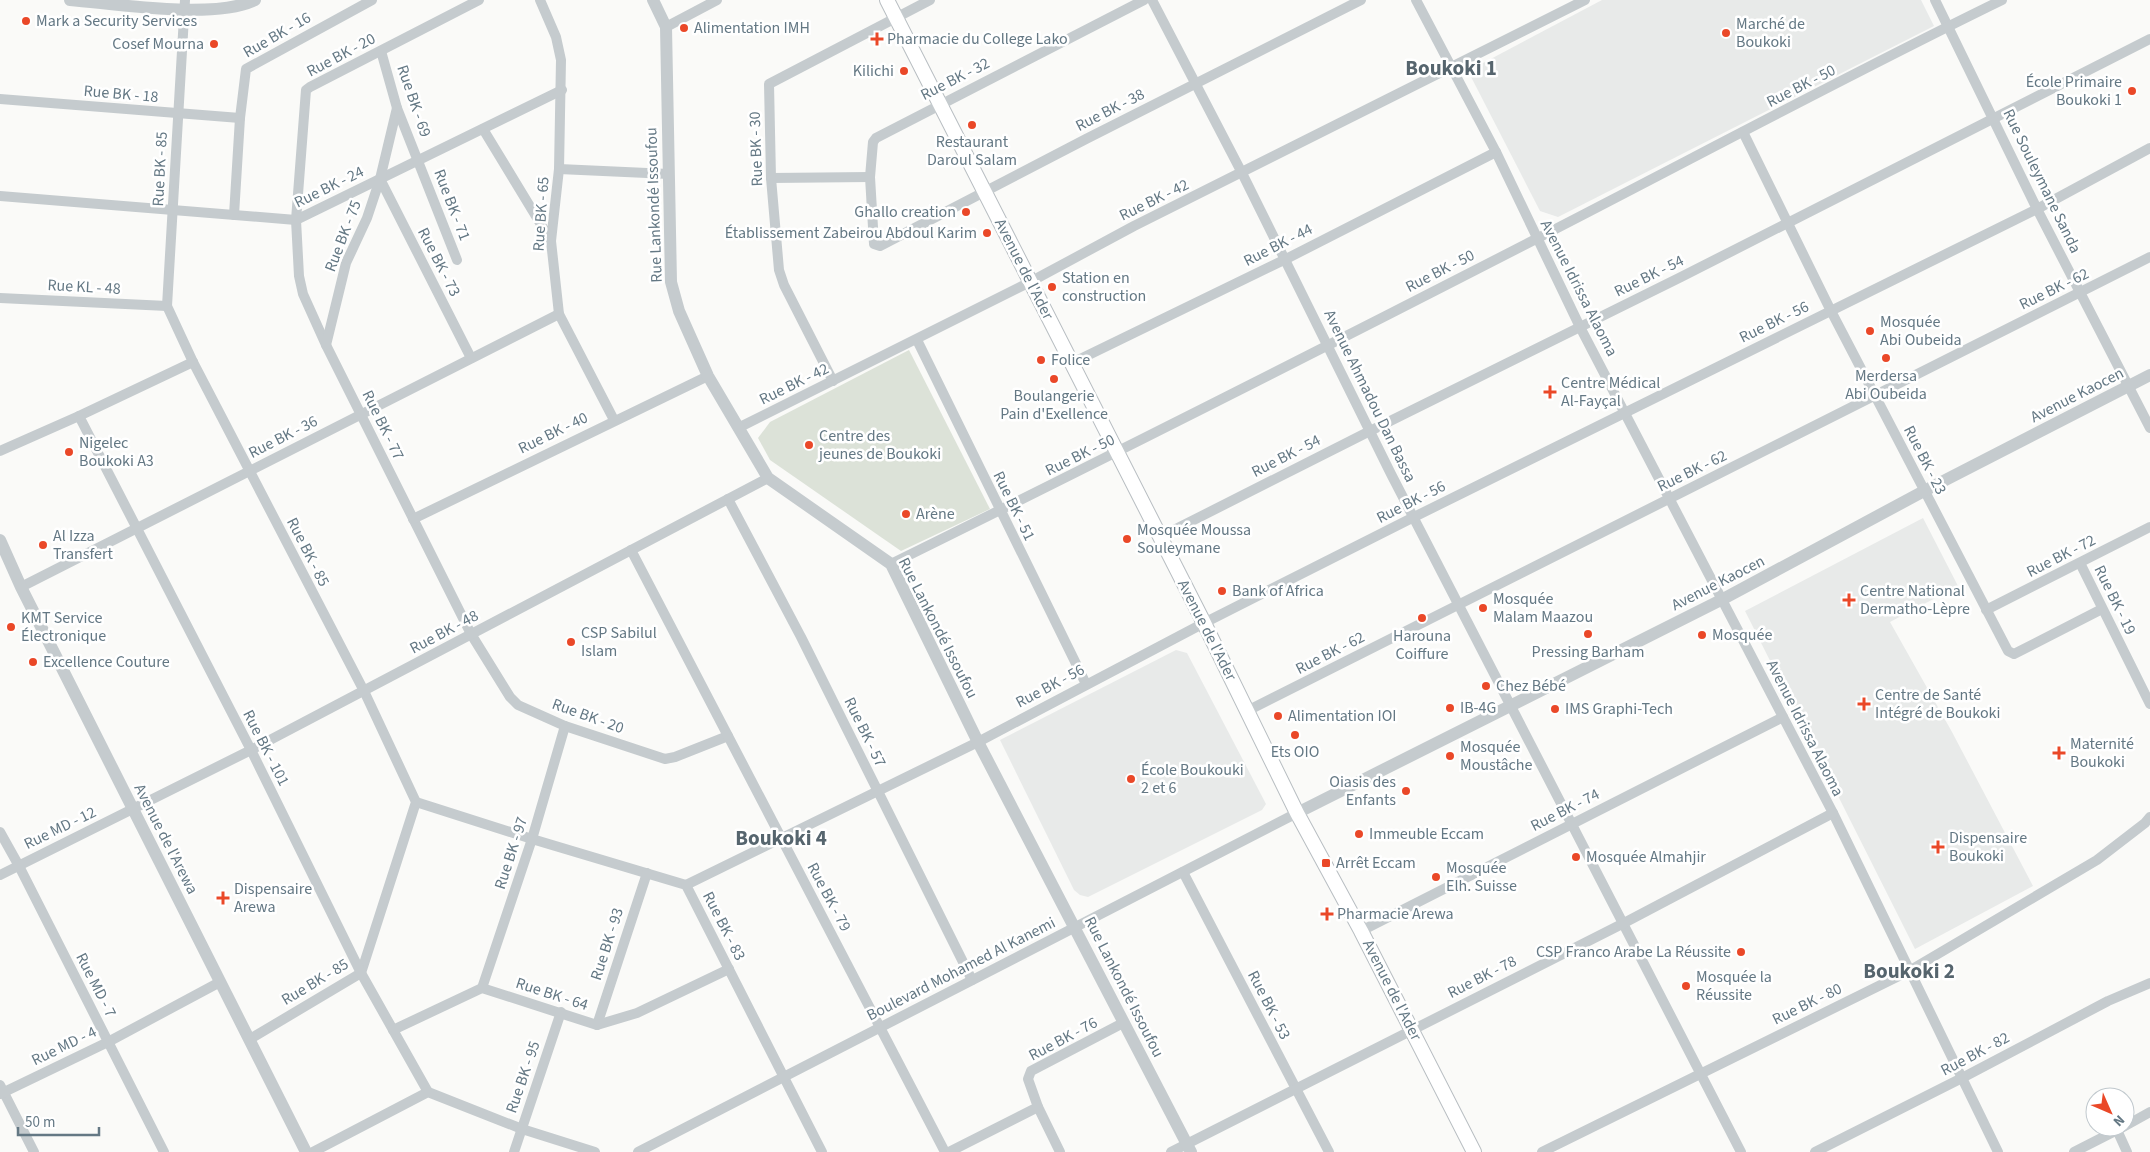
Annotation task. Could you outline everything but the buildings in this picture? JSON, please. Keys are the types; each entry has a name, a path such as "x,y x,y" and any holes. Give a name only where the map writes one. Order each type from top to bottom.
{"main road":[{"name":"Avenue de l'Ader","path":"888,0 1204,623 1298,813 1412,1029 1474,1152"}],"street":[{"path":"70,0 229,8 255,0"},
{"name":"Rue BK - 16","path":"234,215 240,118 246,69 372,0"},
{"name":"Rue BK - 20","path":"296,220 306,90 479,0"},
{"name":"Rue BK - 65","path":"540,0 560,48 562,90 559,169 551,241 559,314 614,420"},
{"name":"Rue Lankondé Issoufou","path":"653,0 666,27 672,282 679,311 708,376 768,478 891,564 978,742 1189,1148"},
{"path":"666,27 717,0"},
{"name":"Rue BK - 30","path":"833,381 781,278 771,178 769,84 930,0"},
{"name":"Rue BK - 32","path":"874,244 870,177 873,142 876,138 1144,0"},
{"name":"Avenue Ahmadou Dan Bassa","path":"1152,0 1286,259 1370,431 1741,1152"},
{"name":"Rue BK - 38","path":"874,244 880,246 1362,0"},
{"name":"Avenue Idrissa Alaoma","path":"1416,0 1496,152 1580,327 1833,813 1998,1152"},
{"name":"Rue BK - 42","path":"738,428 917,340 1134,226 1585,0"},
{"name":"Rue Souleymane Sanda","path":"1935,0 1995,119 2037,209 2150,428"},
{"name":"Rue BK - 50","path":"891,564 1118,453 1327,344 1537,239 1637,185 2002,0"},
{"name":"Rue BK - 85","path":"185,5 168,306 192,362 364,691 416,802 361,973 250,1039"},
{"name":"Rue BK - 54","path":"1160,537 1787,224 2150,40"},
{"name":"Rue BK - 69","path":"381,50 397,108 419,161"},
{"name":"Rue BK - 24","path":"0,196 296,220 562,90"},
{"name":"Rue BK - 18","path":"0,99 240,118"},
{"name":"Rue BK - 75","path":"326,345 346,263 368,218 380,179 397,108"},
{"path":"483,129 551,241"},
{"name":"Rue BK - 23","path":"1743,132 1831,311 2008,651 2014,654 2102,610"},
{"name":"Rue BK - 56","path":"686,885 978,742 1204,623 1414,517 2037,209 2150,148"},
{"name":"Rue BK - 44","path":"1072,363 1286,259 1496,152"},
{"name":"Rue BK - 71","path":"419,161 457,260"},
{"path":"559,169 669,174"},
{"path":"771,178 870,177"},
{"name":"Rue BK - 73","path":"380,179 471,358"},
{"name":"Rue BK - 77","path":"296,220 299,276 303,294 326,345 472,634"},
{"name":"Rue BK - 62","path":"1247,711 2080,294 2150,257"},
{"name":"Rue KL - 48","path":"0,298 168,306"},
{"name":"Rue BK - 36","path":"21,587 559,314"},
{"name":"Rue BK - 51","path":"917,340 1086,684"},
{"path":"0,451 80,416 192,362"},
{"name":"Avenue Kaocen","path":"1298,813 1723,599 2150,375"},
{"name":"Rue BK - 40","path":"413,519 708,376"},
{"name":"Rue BK - 101","path":"80,416 251,750 361,973 428,1092"},
{"name":"Rue BK - 48","path":"133,809 251,750 768,478"},
{"name":"Rue BK - 57","path":"728,499 801,637 972,980"},
{"name":"Rue BK - 72","path":"1986,610 2150,527"},
{"name":"Avenue de l'Arewa","path":"0,540 21,587 306,1152"},
{"name":"Rue BK - 79","path":"632,550 945,1152"},
{"name":"Rue BK - 19","path":"2080,563 2150,704"},
{"name":"Rue BK - 20","path":"472,634 510,698 518,705 565,726 665,759 675,758 728,736"},
{"name":"Rue BK - 74","path":"1361,931 1783,717"},
{"name":"Rue BK - 97","path":"482,988 532,839 565,726"},
{"name":"Rue BK - 83","path":"416,802 686,885 822,1152"},
{"name":"Rue MD - 12","path":"0,875 133,809"},
{"name":"Boulevard Mohamed Al Kanemi","path":"638,1152 1298,813"},
{"name":"Rue BK - 78","path":"1171,1152 1189,1148 1295,1088 1624,923 1833,813"},
{"name":"Rue BK - 80","path":"1542,1152 1909,971 2097,860 2148,823"},
{"name":"Rue MD - 7","path":"0,832 164,1152"},
{"name":"Rue BK - 53","path":"1183,872 1329,1152"},
{"name":"Rue BK - 93","path":"596,1025 647,873"},
{"name":"Rue BK - 64","path":"482,988 561,1012 596,1025 637,1014 728,969"},
{"name":"Rue MD - 4","path":"1,1090 108,1042 220,982"},
{"name":"Rue BK - 82","path":"1814,1152 1962,1078 2108,1001 2150,983"},
{"path":"394,1030 482,988"},
{"name":"Rue BK - 95","path":"514,1152 561,1012"},
{"name":"Rue BK - 76","path":"1038,1106 1028,1079 1032,1072 1123,1023"},
{"path":"1,1090 34,1152"},
{"path":"314,1152 428,1092 522,1129 595,1152"},
{"path":"949,1152 1038,1106 1060,1152"},
{"path":"2135,1121 2150,1112"},
{"path":"2074,1152 2104,1137"},
{"path":"2124,1137 2127,1152"}],"shaded area":[{"path":"1602,0 1921,0 1934,26 1558,217 1540,211 1468,71"},
{"path":"909,350 990,509 901,551 770,460 758,438 770,422"},
{"path":"1923,518 1958,586 1890,622 1952,732 2033,886 1915,949 1745,611"},
{"path":"1176,650 1187,653 1266,804 1262,810 1088,897 1080,895 1074,890 1000,740"}],"place":[{"name":"Mark a Security Services","path":"26,21"},
{"name":"Alimentation IMH","path":"684,28"},
{"name":"Marché de Boukoki","path":"1726,33"},
{"name":"Pharmacie du College Lako","path":"877,39"},
{"name":"Cosef Mourna","path":"214,44"},
{"name":"Kilichi","path":"904,71"},
{"name":"École Primaire Boukoki 1","path":"2132,91"},
{"name":"Restaurant Daroul Salam","path":"972,125"},
{"name":"Ghallo creation","path":"966,212"},
{"name":"Établissement Zabeirou Abdoul Karim","path":"987,233"},
{"name":"Station en construction","path":"1052,287"},
{"name":"Mosquée Abi Oubeida","path":"1870,331"},
{"name":"Merdersa Abi Oubeida","path":"1886,358"},
{"name":"Folice","path":"1041,360"},
{"name":"Boulangerie Pain d'Exellence","path":"1054,379"},
{"name":"Centre Médical Al-Fayçal","path":"1550,392"},
{"name":"Centre des jeunes de Boukoki","path":"809,445"},
{"name":"Nigelec Boukoki A3","path":"69,452"},
{"name":"Arène","path":"906,514"},
{"name":"Mosquée Moussa Souleymane","path":"1127,539"},
{"name":"Al Izza Transfert","path":"43,545"},
{"name":"Bank of Africa","path":"1222,591"},
{"name":"Centre National Dermatho-Lèpre","path":"1849,600"},
{"name":"Mosquée Malam Maazou","path":"1483,608"},
{"name":"Harouna Coiffure","path":"1422,618"},
{"name":"KMT Service Électronique","path":"11,627"},
{"name":"Pressing Barham","path":"1588,634"},
{"name":"Mosquée","path":"1702,635"},
{"name":"CSP Sabilul Islam","path":"571,642"},
{"name":"Excellence Couture","path":"33,662"},
{"name":"Chez Bébé","path":"1486,686"},
{"name":"Centre de Santé Intégré de Boukoki","path":"1864,704"},
{"name":"IB-4G","path":"1450,708"},
{"name":"IMS Graphi-Tech","path":"1555,709"},
{"name":"Alimentation IOI","path":"1278,716"},
{"name":"Ets OIO","path":"1295,735"},
{"name":"Maternité Boukoki","path":"2059,753"},
{"name":"Mosquée Moustâche","path":"1450,756"},
{"name":"École Boukouki 2 et 6","path":"1131,779"},
{"name":"Oiasis des Enfants","path":"1406,791"},
{"name":"Immeuble Eccam","path":"1359,834"},
{"name":"Dispensaire Boukoki","path":"1938,847"},
{"name":"Mosquée Almahjir","path":"1576,857"},
{"name":"Arrêt Eccam","path":"1326,863"},
{"name":"Mosquée Elh. Suisse","path":"1436,877"},
{"name":"Dispensaire Arewa","path":"223,898"},
{"name":"Pharmacie Arewa","path":"1327,914"},
{"name":"CSP Franco Arabe La Réussite","path":"1741,952"},
{"name":"Mosquée la Réussite","path":"1686,986"}],"district":[{"name":"Boukoki 1","path":"1451,68"},
{"name":"Boukoki 4","path":"781,838"},
{"name":"Boukoki 2","path":"1909,971"}]}
